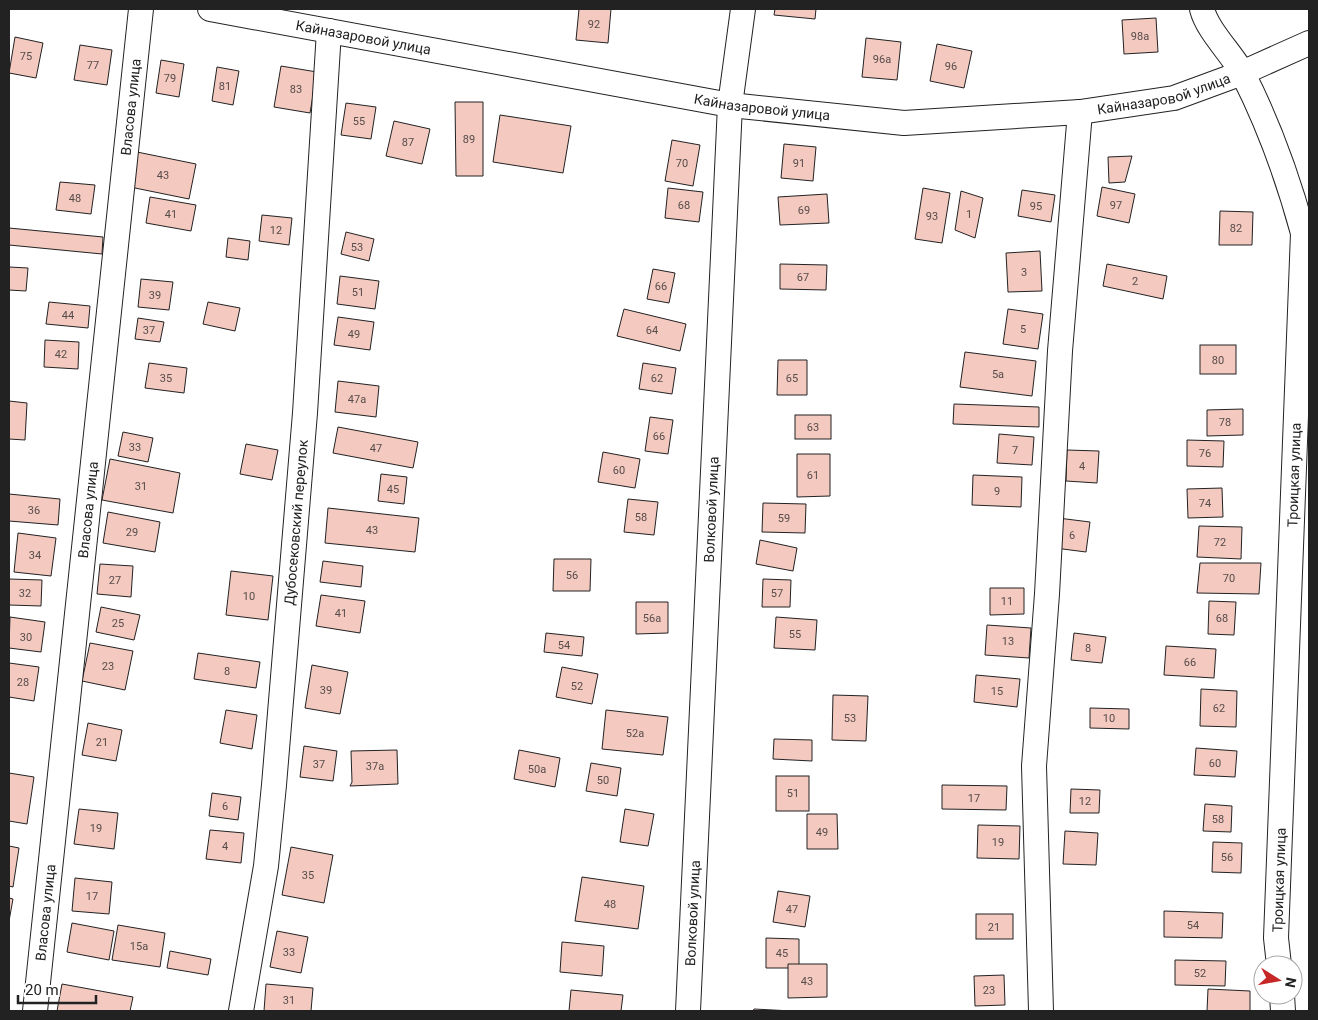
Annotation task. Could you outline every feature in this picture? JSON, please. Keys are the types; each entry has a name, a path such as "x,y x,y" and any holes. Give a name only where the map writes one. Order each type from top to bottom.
{"street":[{"name":"Власова улица","path":"35,1011 141,9"},
{"name":"Кайназаровой улица","path":"210,9 730,105 904,123 1080,112 1174,98 1242,73 1309,43"},
{"name":"Волковой улица","path":"688,1011 730,105 743,9"},
{"name":"Троицкая улица","path":"1202,9 1203,14 1242,73 1276,146 1303,233 1276,938 1278,955"},
{"name":"Дубосековский переулок","path":"241,1011 266,866 274,785 305,413 330,31"},
{"path":"1041,1011 1034,766 1047,594 1060,351 1080,112"}],"building":[{"path":"579,9 611,9 608,43 576,40"},
{"path":"775,9 816,9 815,19 774,15"},
{"path":"1156,18 1158,52 1124,54 1122,20"},
{"path":"15,37 43,43 36,78 9,73"},
{"path":"866,38 901,42 897,80 862,77"},
{"path":"937,44 972,51 964,88 930,81"},
{"path":"80,45 112,50 107,85 74,80"},
{"path":"161,60 184,64 179,97 156,93"},
{"path":"281,66 317,72 310,113 274,107"},
{"path":"217,67 239,71 233,105 212,101"},
{"path":"455,102 483,102 483,176 456,176"},
{"path":"346,103 376,107 371,139 341,135"},
{"path":"500,115 571,126 563,173 493,162"},
{"path":"394,121 430,129 422,164 386,156"},
{"path":"672,140 700,145 693,186 665,181"},
{"path":"784,144 816,147 813,181 781,178"},
{"path":"137,152 196,164 189,199 130,187"},
{"path":"1132,156 1125,182 1109,183 1108,157"},
{"path":"60,182 95,185 91,214 56,210"},
{"path":"1102,187 1135,194 1129,223 1097,216"},
{"path":"668,188 703,192 699,222 665,218"},
{"path":"923,188 950,193 942,243 915,239"},
{"path":"1022,190 1055,195 1051,222 1018,216"},
{"path":"961,191 983,198 975,238 955,230"},
{"path":"827,194 829,223 780,225 778,197"},
{"path":"150,197 196,205 191,231 146,223"},
{"path":"1220,211 1253,212 1252,245 1219,245"},
{"path":"262,215 292,218 289,245 259,241"},
{"path":"9,228 103,237 102,254 9,245"},
{"path":"346,232 374,239 369,261 341,254"},
{"path":"228,238 250,241 248,260 226,257"},
{"path":"1040,251 1042,291 1008,292 1006,253"},
{"path":"780,264 827,265 826,290 780,289"},
{"path":"1107,264 1167,276 1163,299 1103,286"},
{"path":"9,267 28,268 26,291 9,290"},
{"path":"653,269 675,273 669,303 647,299"},
{"path":"340,276 379,281 375,309 337,304"},
{"path":"141,279 173,282 169,310 138,307"},
{"path":"49,302 90,306 88,328 46,324"},
{"path":"208,302 240,308 235,331 203,324"},
{"path":"624,309 686,324 680,351 617,336"},
{"path":"1008,309 1043,314 1038,349 1003,344"},
{"path":"338,317 374,322 370,350 334,345"},
{"path":"138,318 164,322 160,342 135,339"},
{"path":"45,340 79,342 78,369 44,367"},
{"path":"1200,345 1236,345 1236,374 1200,374"},
{"path":"965,352 1036,361 1032,396 960,387"},
{"path":"778,360 807,360 807,395 777,395"},
{"path":"149,363 187,368 184,393 145,388"},
{"path":"643,363 676,368 672,394 639,389"},
{"path":"338,381 379,386 376,417 335,412"},
{"path":"9,401 27,403 25,440 9,439"},
{"path":"954,404 1039,407 1039,427 953,424"},
{"path":"1243,409 1243,435 1207,436 1207,410"},
{"path":"795,415 831,415 831,439 795,439"},
{"path":"650,417 673,420 668,454 645,451"},
{"path":"338,427 418,442 413,468 333,453"},
{"path":"123,432 153,438 148,462 118,456"},
{"path":"999,434 1034,437 1032,465 997,463"},
{"path":"1187,440 1224,441 1223,467 1187,466"},
{"path":"246,444 278,450 272,480 240,474"},
{"path":"1067,450 1099,451 1097,483 1066,481"},
{"path":"603,452 640,459 635,488 598,482"},
{"path":"797,454 830,454 830,496 797,497"},
{"path":"110,459 180,473 173,513 102,500"},
{"path":"381,474 407,477 404,504 378,501"},
{"path":"973,475 1022,477 1021,507 972,505"},
{"path":"1222,488 1223,517 1188,518 1187,489"},
{"path":"9,494 60,499 58,525 9,521"},
{"path":"628,499 658,502 654,535 624,532"},
{"path":"763,503 806,504 805,533 762,532"},
{"path":"328,508 419,518 415,552 325,543"},
{"path":"108,512 160,522 155,552 103,543"},
{"path":"1058,518 1090,522 1086,552 1055,548"},
{"path":"1199,526 1242,527 1241,559 1197,557"},
{"path":"18,533 56,538 51,576 14,572"},
{"path":"760,540 797,548 793,571 756,564"},
{"path":"554,559 591,559 590,591 553,591"},
{"path":"323,561 363,566 361,587 320,582"},
{"path":"1200,563 1261,563 1259,594 1197,593"},
{"path":"100,564 133,566 131,597 97,594"},
{"path":"231,571 273,576 268,620 226,615"},
{"path":"9,579 42,580 41,606 9,605"},
{"path":"763,579 791,580 790,607 762,607"},
{"path":"990,588 1024,588 1024,614 990,615"},
{"path":"321,595 365,601 360,633 316,626"},
{"path":"1209,601 1236,602 1234,635 1208,634"},
{"path":"636,602 668,602 668,633 636,634"},
{"path":"101,607 140,615 134,640 96,632"},
{"path":"10,617 45,622 41,652 9,648"},
{"path":"776,617 817,620 815,650 774,648"},
{"path":"987,625 1031,628 1029,658 985,655"},
{"path":"546,633 584,637 582,656 544,652"},
{"path":"1074,633 1106,637 1102,663 1071,660"},
{"path":"90,643 133,651 125,690 82,681"},
{"path":"1166,646 1216,649 1214,678 1164,675"},
{"path":"198,653 260,662 256,688 194,679"},
{"path":"9,663 39,667 34,701 9,697"},
{"path":"312,665 348,672 340,714 305,708"},
{"path":"562,667 598,674 592,704 556,697"},
{"path":"976,675 1020,679 1017,707 974,702"},
{"path":"1201,689 1237,691 1236,727 1200,726"},
{"path":"833,695 868,696 866,741 832,740"},
{"path":"1090,708 1129,709 1129,729 1090,728"},
{"path":"226,710 257,715 252,749 220,743"},
{"path":"606,710 668,717 663,755 602,749"},
{"path":"88,723 122,730 116,761 82,755"},
{"path":"774,739 812,740 812,761 773,759"},
{"path":"304,746 337,751 333,781 300,777"},
{"path":"1196,748 1237,751 1235,777 1194,775"},
{"path":"397,750 398,784 350,786 352,782 351,751"},
{"path":"519,750 560,758 555,787 514,779"},
{"path":"591,763 621,768 617,796 586,791"},
{"path":"9,773 34,777 27,824 9,821"},
{"path":"776,776 809,776 809,811 776,811"},
{"path":"942,785 1007,786 1006,810 942,809"},
{"path":"1071,789 1100,790 1099,813 1070,813"},
{"path":"212,793 241,797 238,820 209,816"},
{"path":"1205,804 1232,806 1231,832 1203,831"},
{"path":"79,809 118,813 114,849 74,844"},
{"path":"625,809 654,814 648,846 620,842"},
{"path":"807,814 837,814 838,849 807,849"},
{"path":"978,825 1020,826 1019,859 977,858"},
{"path":"210,830 244,833 241,863 206,859"},
{"path":"1065,831 1098,833 1096,865 1063,864"},
{"path":"1213,842 1242,843 1241,873 1212,872"},
{"path":"9,846 19,848 13,887 9,886"},
{"path":"291,847 333,855 324,903 282,895"},
{"path":"582,877 644,886 638,929 575,921"},
{"path":"75,878 112,882 109,914 72,911"},
{"path":"778,891 810,896 805,927 773,922"},
{"path":"9,898 13,899 9,921"},
{"path":"1164,911 1223,913 1222,938 1164,937"},
{"path":"976,914 1013,914 1013,939 976,939"},
{"path":"72,923 114,931 109,960 67,952"},
{"path":"118,925 165,933 160,967 112,960"},
{"path":"277,931 308,937 301,973 270,967"},
{"path":"766,938 799,939 799,968 766,968"},
{"path":"562,942 604,946 602,976 560,972"},
{"path":"170,951 211,959 208,975 167,968"},
{"path":"1175,960 1226,961 1225,986 1175,985"},
{"path":"788,964 827,964 827,997 788,998"},
{"path":"1004,975 1005,1005 975,1006 974,976"},
{"path":"62,984 133,997 130,1011 57,1011"},
{"path":"266,984 313,988 311,1011 264,1011"},
{"path":"1208,989 1250,991 1250,1011 1207,1011"},
{"path":"571,990 623,995 621,1011 569,1011"},
{"path":"754,1009 792,1011 753,1011"}]}
